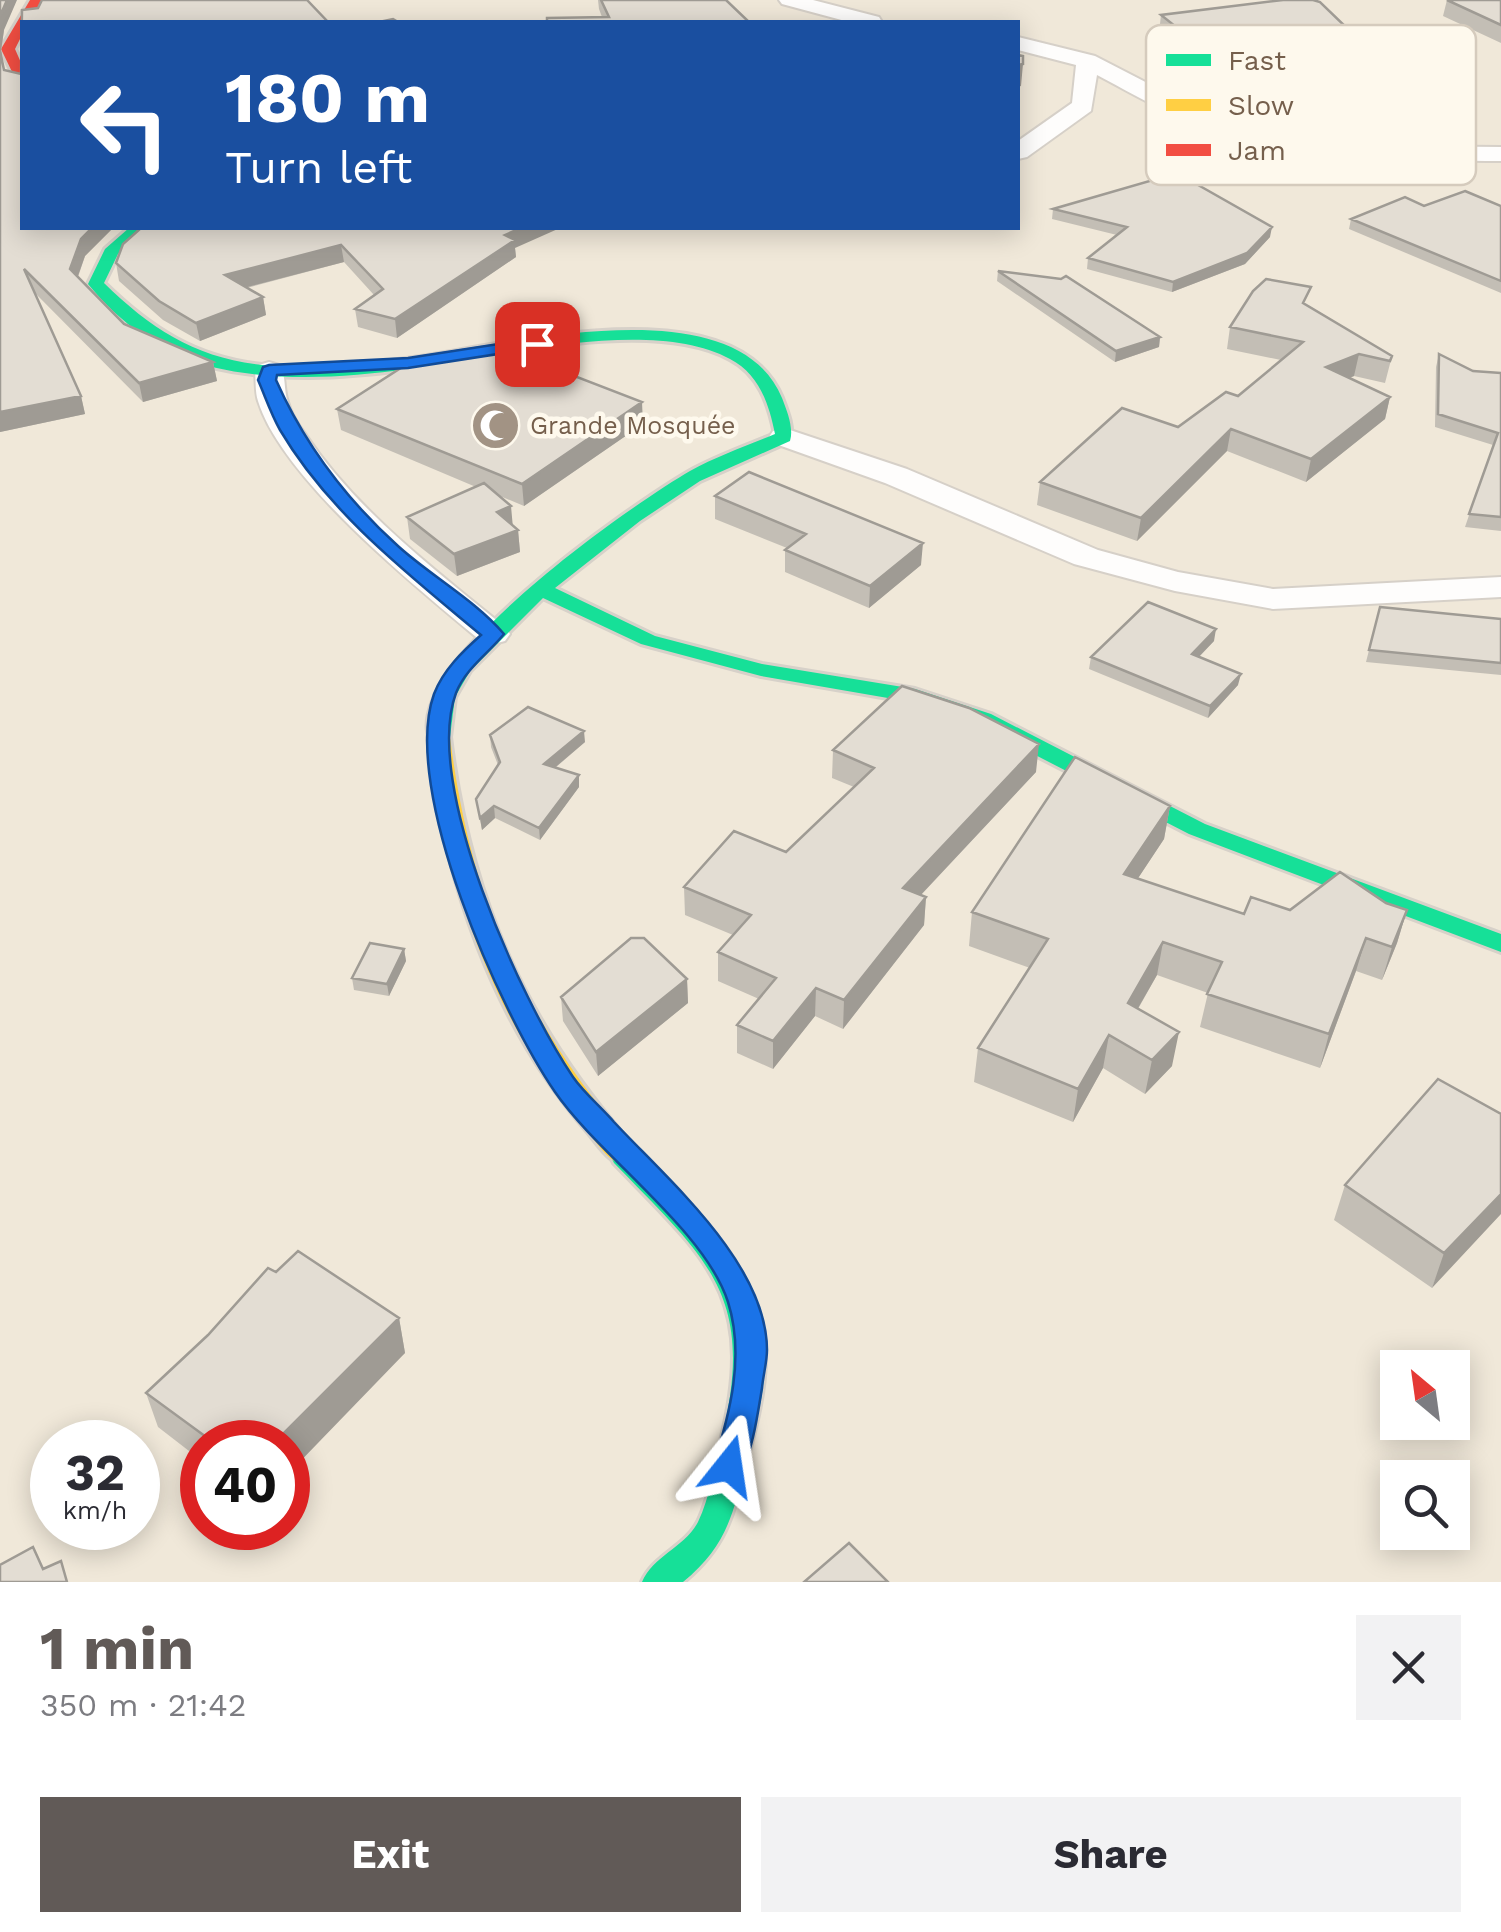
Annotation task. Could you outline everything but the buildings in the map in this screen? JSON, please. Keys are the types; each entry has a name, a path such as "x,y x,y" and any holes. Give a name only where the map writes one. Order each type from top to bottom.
{"street":[{"path":"798,2 864,20"},
{"path":"20,25 4,50 20,75"},
{"path":"1020,44 1087,61 1146,91"},
{"path":"1020,151 1082,106 1087,61"},
{"path":"1476,154 1501,154"},
{"path":"135,230 116,244 99,269 96,284 136,324 171,348 212,363 269,370 408,363 575,340 646,336 694,342 734,353 758,370 775,392 784,438"},
{"path":"269,370 267,380 273,401 320,473 389,548 494,634"},
{"path":"658,1582 706,1540 740,1428 752,1348 741,1297 705,1239 565,1086 518,1005 465,874 446,806 438,745 445,694 466,660 543,590 693,476 784,438 896,476 1086,557 1174,581 1273,599 1501,588"},
{"path":"543,590 648,640 760,670 915,696 983,719 1197,829 1501,943"}],"shaded area":[{"path":"0,0 1501,0 1501,1582 0,1582"}],"traffic: fast":[{"path":"136,230 111,252 96,284 165,342 215,363 263,371 359,370 553,342 653,336 720,348 747,362 764,379 784,437 693,477 596,544 520,607 462,667 446,692 439,737"},
{"path":"543,590 648,640 761,670 915,696 983,719 1197,829 1501,943"},
{"path":"624,1155 716,1255 734,1286 746,1319 750,1357 746,1401 710,1532 688,1558 658,1582"}],"traffic: slow":[{"path":"439,737 458,851 496,962 552,1065 624,1155"}],"traffic: jam":[{"path":"25,20 36,0"},
{"path":"20,28 8,49 20,74"}],"place":[{"name":"Grande Mosquée","path":"495,425"}],"route":[{"path":"537,344 408,363 269,370 267,380 288,428 320,473 389,548 494,634 466,660 445,694 438,745 446,806 465,874 518,1005 565,1086 705,1239 741,1297 752,1348 740,1428 729,1466"}]}
